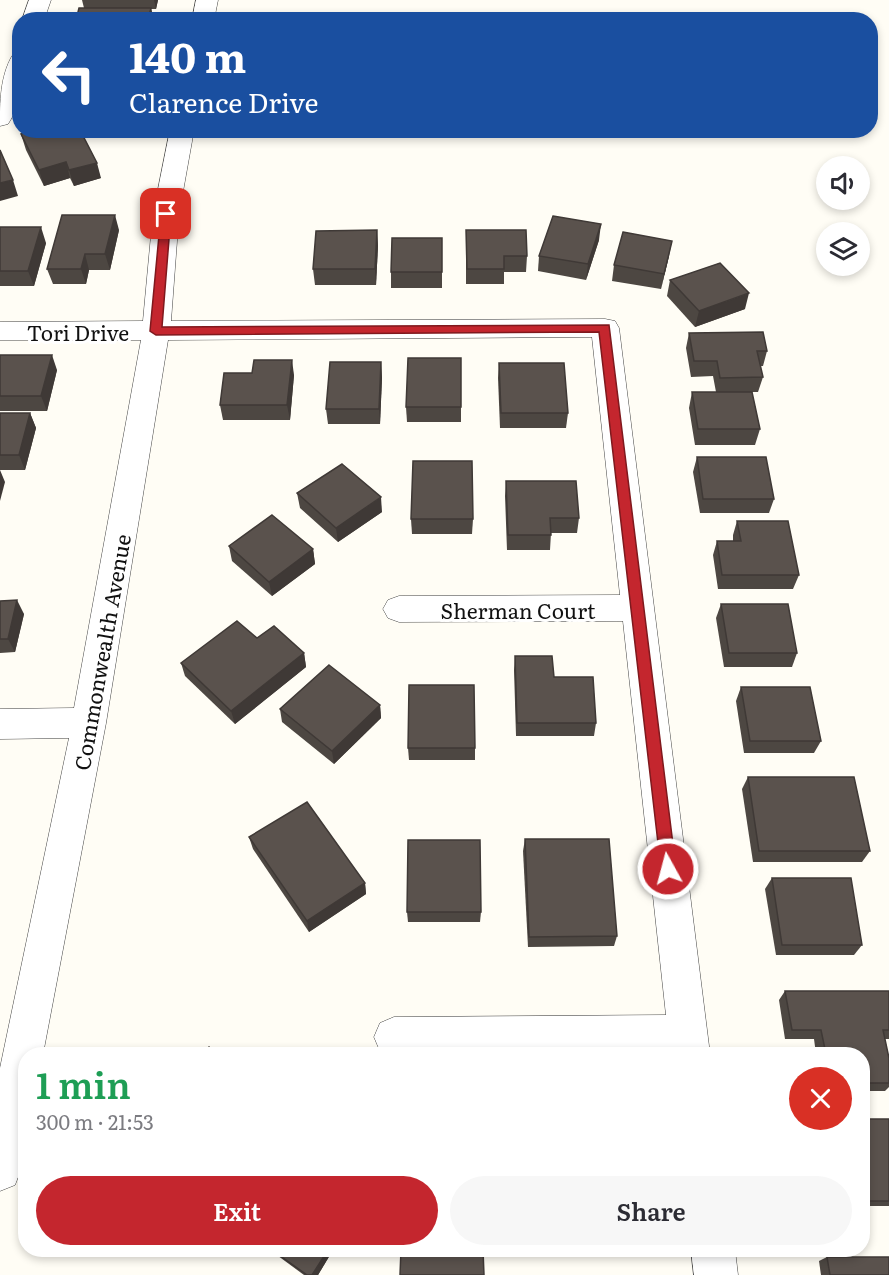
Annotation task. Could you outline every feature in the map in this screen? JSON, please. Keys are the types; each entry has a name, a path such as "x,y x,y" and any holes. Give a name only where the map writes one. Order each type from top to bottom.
{"street":[{"path":"0,119 12,84"},
{"name":"Commonwealth Avenue","path":"23,1047 89,723 156,331 166,214 180,138"},
{"name":"Tori Drive","path":"0,331 605,328 638,608"},
{"path":"394,1037 689,1045 638,608"},
{"name":"Sherman Court","path":"399,609 638,608"},
{"path":"0,724 89,723"},
{"name":"Commonwealth Avenue","path":"2,1150 18,1071"},
{"path":"714,1257 716,1275"}],"building":[{"path":"79,8 151,8 150,12 78,12"},
{"path":"23,138 84,138 97,163 69,170 66,162 39,170"},
{"path":"0,150 13,180 0,183"},
{"path":"62,215 115,215 105,254 85,254 81,269 47,269"},
{"path":"553,216 601,224 588,264 539,256"},
{"path":"0,227 41,227 28,271 0,271"},
{"path":"377,230 375,269 313,269 316,231"},
{"path":"466,230 526,230 527,256 504,256 504,269 467,269"},
{"path":"623,232 672,241 664,274 614,265"},
{"path":"392,238 442,238 442,272 391,272"},
{"path":"720,263 749,293 699,311 670,280"},
{"path":"763,332 767,351 757,351 763,377 720,378 717,361 694,361 689,333"},
{"path":"0,355 52,355 41,396 0,396"},
{"path":"408,358 461,358 461,407 406,407"},
{"path":"254,360 292,360 287,405 220,405 224,373 252,373"},
{"path":"330,362 381,362 379,409 326,409"},
{"path":"499,363 564,363 568,413 501,413"},
{"path":"692,392 752,392 760,429 698,429"},
{"path":"0,413 30,413 19,455 0,455"},
{"path":"697,457 766,457 774,499 703,499"},
{"path":"413,461 472,461 473,519 411,519"},
{"path":"342,464 381,497 336,528 297,493"},
{"path":"506,481 576,481 579,518 550,518 551,535 508,535"},
{"path":"272,515 313,549 269,582 229,546"},
{"path":"737,521 788,521 799,575 722,575 717,541 741,541"},
{"path":"17,600 8,639 0,639 0,601"},
{"path":"721,604 788,604 797,653 729,653"},
{"path":"237,621 257,638 274,626 304,653 231,711 181,663"},
{"path":"515,656 552,656 554,677 593,677 596,723 517,723"},
{"path":"329,665 380,705 332,751 280,709"},
{"path":"409,685 474,685 475,748 408,748"},
{"path":"741,687 810,687 821,741 750,741"},
{"path":"748,777 854,777 870,851 759,851"},
{"path":"307,802 365,883 307,921 249,837"},
{"path":"525,839 609,839 617,936 529,937"},
{"path":"408,840 480,840 481,912 407,912"},
{"path":"772,878 851,878 862,945 782,945"},
{"path":"785,991 889,991 889,1030 883,1030 889,1058 889,1083 870,1083 870,1047 825,1047 821,1030 792,1030"},
{"path":"870,1119 889,1119 889,1201 870,1201"},
{"path":"282,1257 324,1257 312,1275 307,1275"},
{"path":"401,1257 483,1257 484,1275 400,1275"},
{"path":"827,1257 889,1257 889,1275 830,1275"}],"route":[{"path":"166,214 156,331 605,328 668,869"}]}
